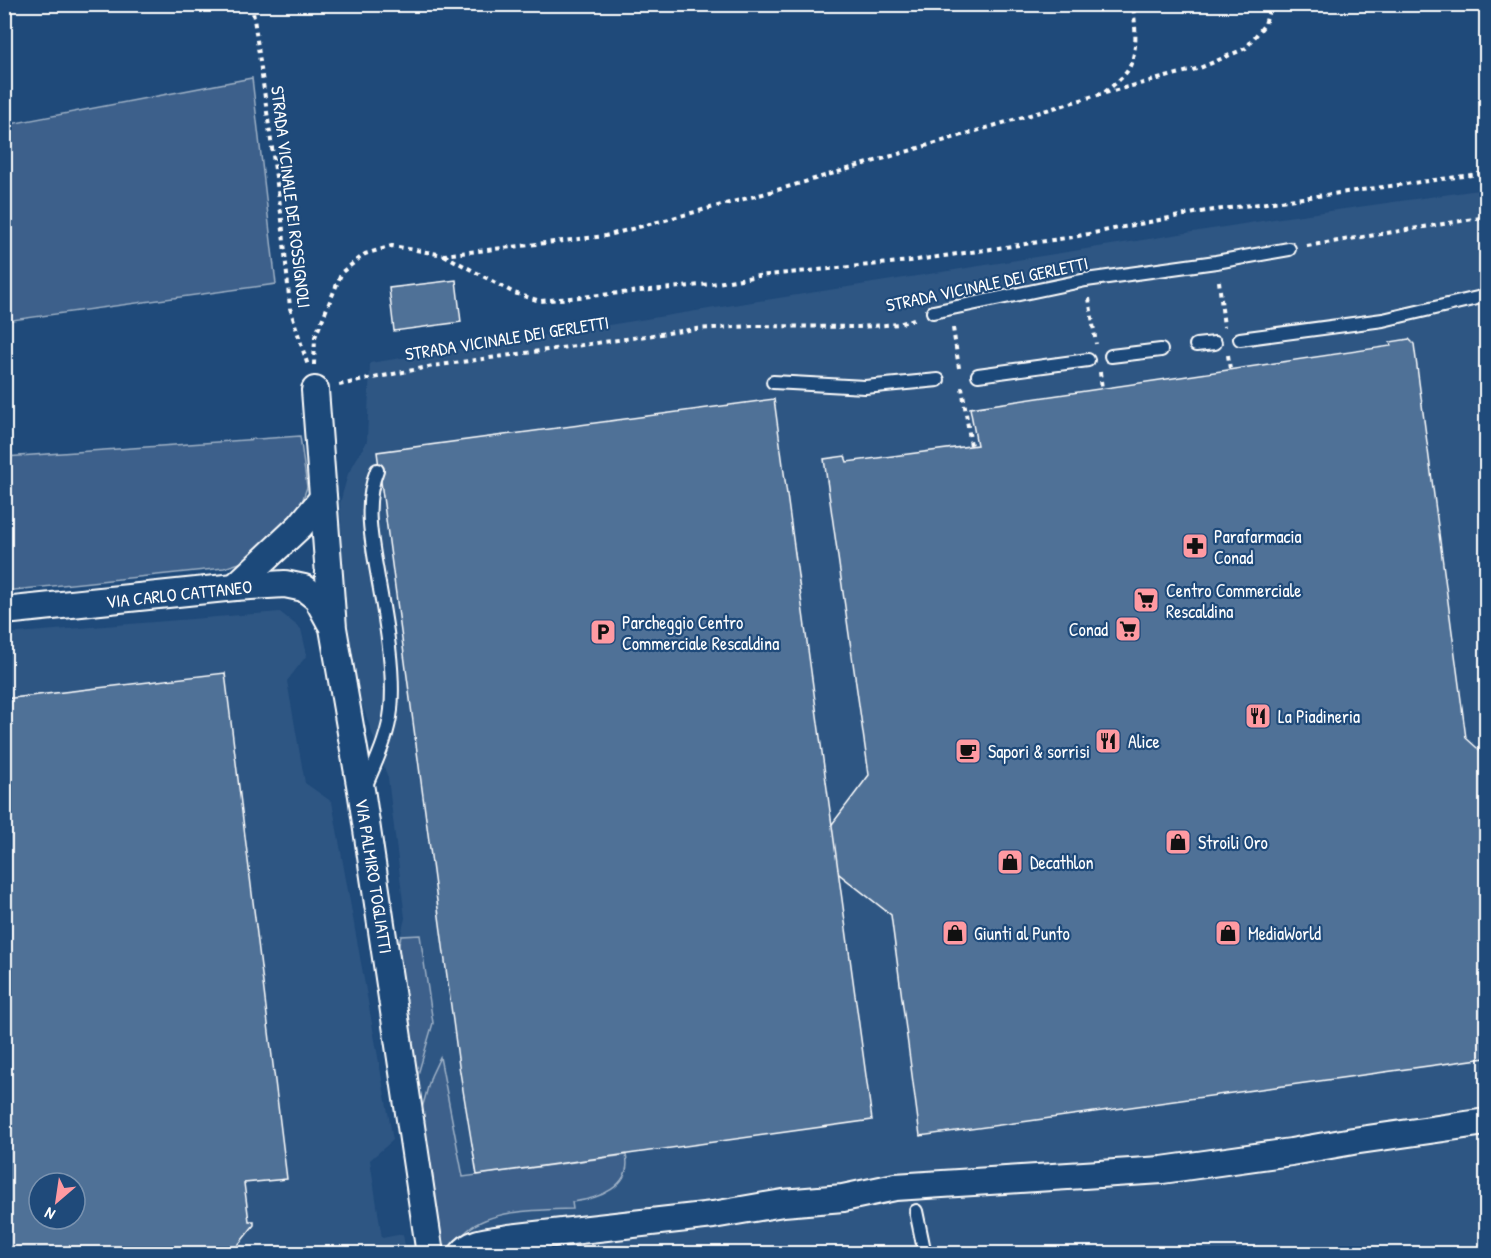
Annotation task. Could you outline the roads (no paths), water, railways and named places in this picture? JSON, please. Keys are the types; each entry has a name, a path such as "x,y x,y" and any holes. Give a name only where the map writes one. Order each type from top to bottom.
{"street":[{"name":"VIA PALMIRO TOGLIATTI","path":"315,390 333,628 362,796 430,1254"},
{"path":"235,587 300,526 323,498"},
{"name":"VIA CARLO CATTANEO","path":"4,611 285,584 304,588 317,598 333,628"},
{"path":"462,1254 475,1244 509,1238 713,1215 783,1203 843,1198 895,1187 1162,1170 1486,1122"}],"lane":[{"name":"STRADA VICINALE DEI GERLETTI","path":"933,312 1086,280 1216,262 1289,249"},
{"path":"1240,339 1383,320 1486,296"},
{"path":"1197,345 1215,343"},
{"path":"1111,356 1161,350"},
{"path":"978,375 1088,360"},
{"path":"773,382 865,387 938,380"},
{"path":"362,796 386,736 391,709 390,658 369,531 372,483 377,470"},
{"path":"916,1211 925,1254"}],"place":[{"name":"Parafarmacia Conad","path":"1195,546"},
{"name":"Centro Commerciale Rescaldina","path":"1146,600"},
{"name":"Conad","path":"1128,629"},
{"name":"Parcheggio Centro Commerciale Rescaldina","path":"603,632"},
{"name":"La Piadineria","path":"1258,716"},
{"name":"Alice","path":"1108,741"},
{"name":"Sapori & sorrisi","path":"968,751"},
{"name":"Stroili Oro","path":"1178,842"},
{"name":"Decathlon","path":"1010,862"},
{"name":"Giunti al Punto","path":"955,933"},
{"name":"MediaWorld","path":"1228,933"}]}
